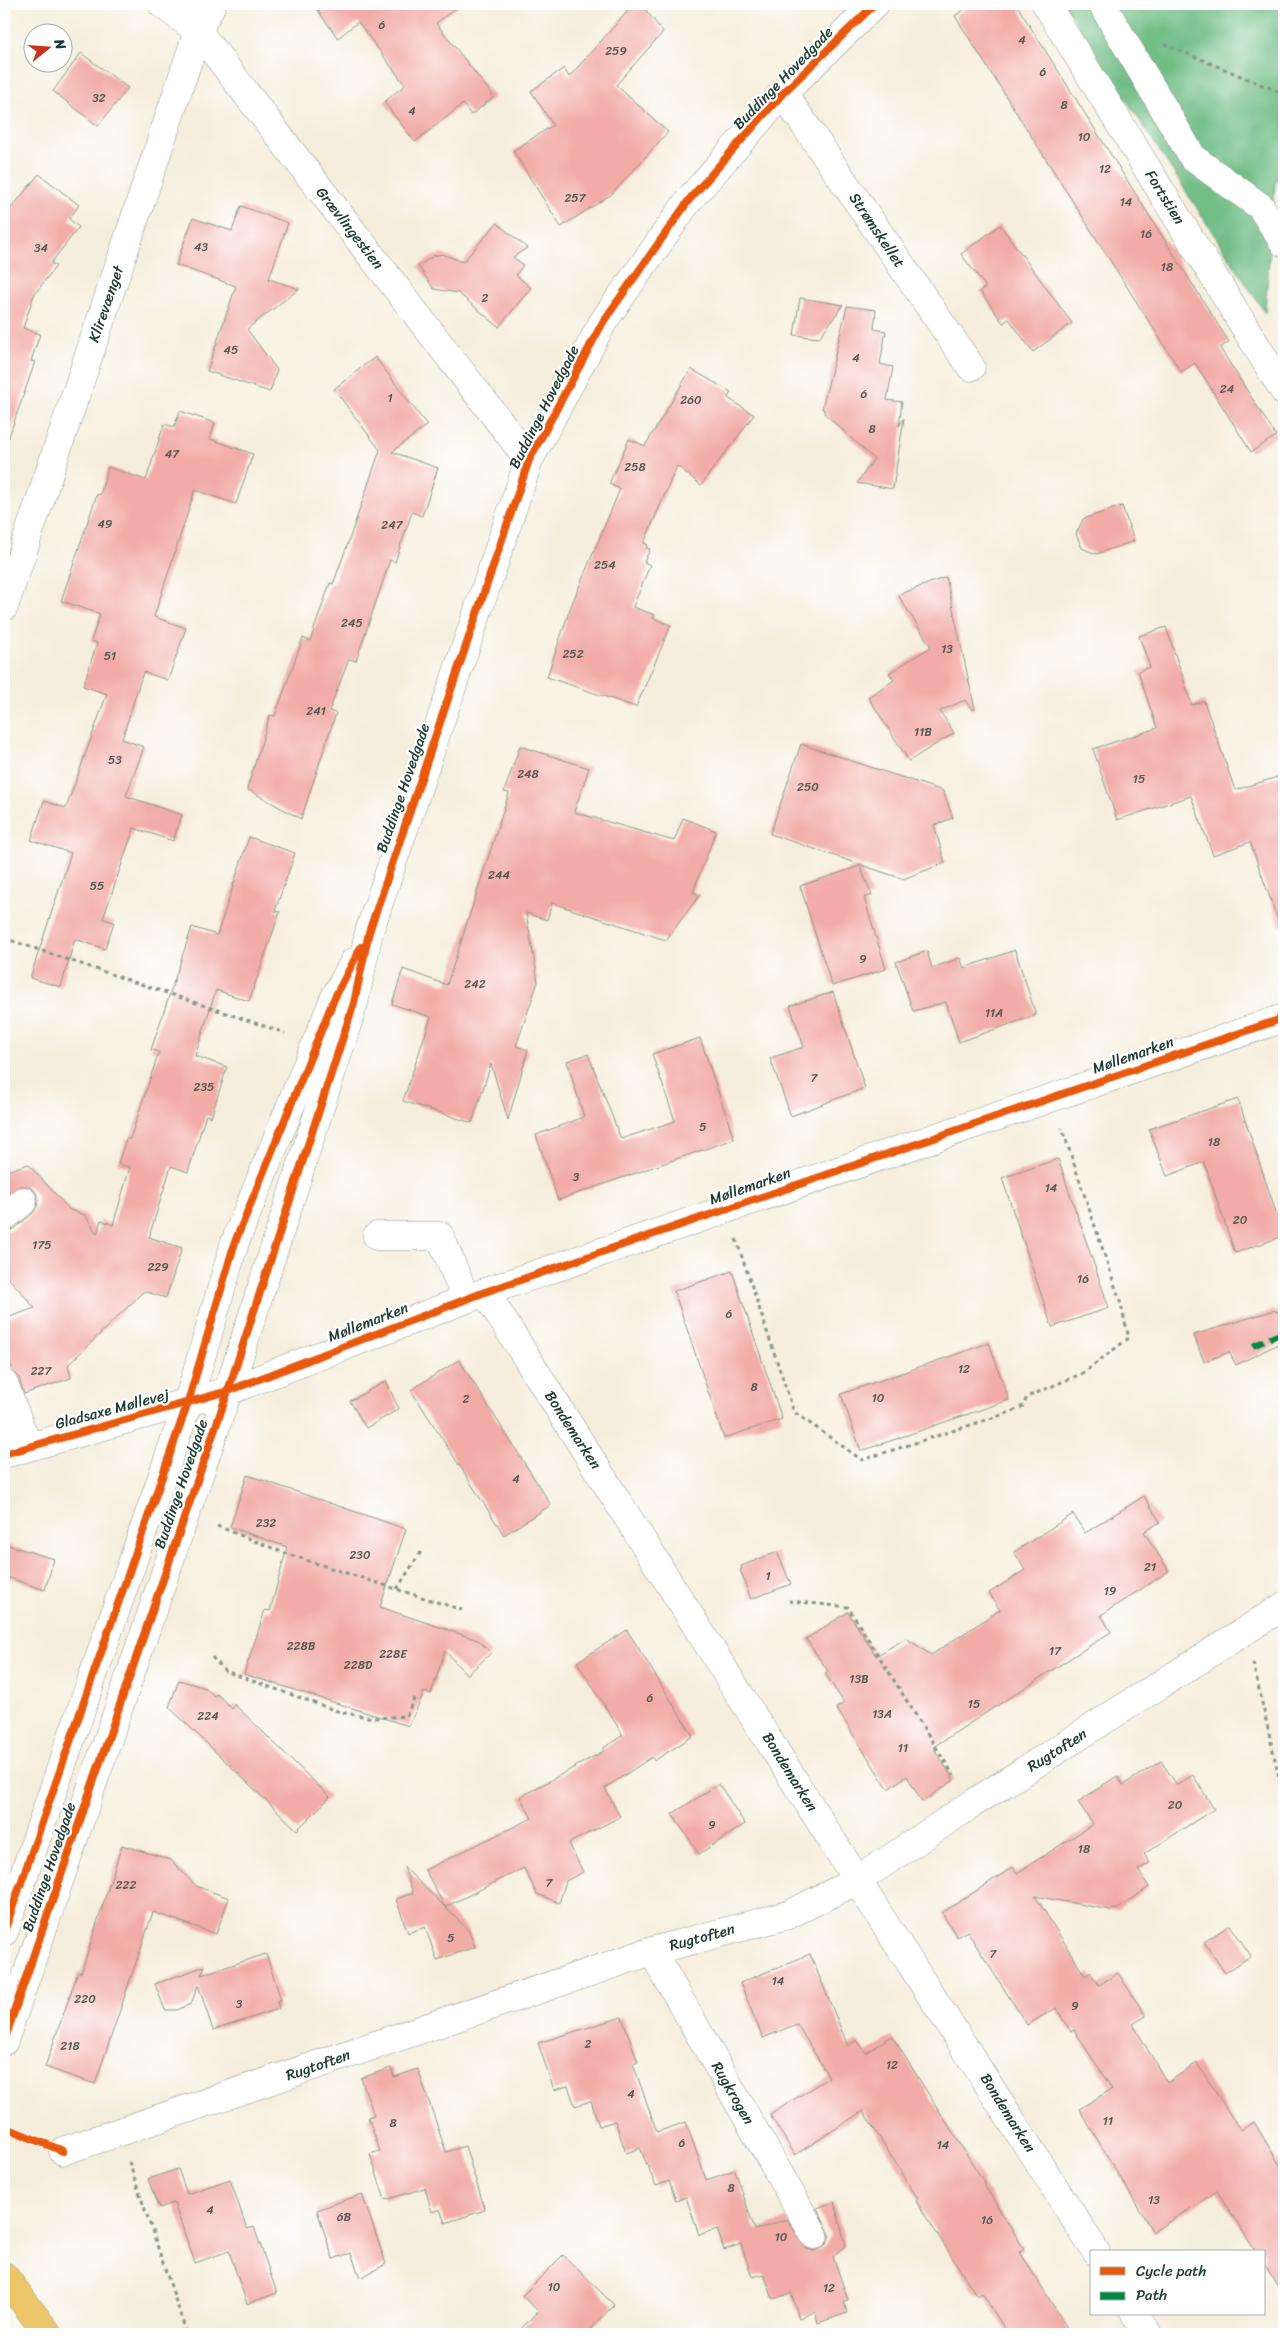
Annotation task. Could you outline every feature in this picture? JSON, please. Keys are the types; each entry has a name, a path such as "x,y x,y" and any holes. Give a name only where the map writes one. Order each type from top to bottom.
{"highway":[{"path":"4,2276 48,2334"}],"street":[{"name":"Grævlingestien","path":"162,4 198,31 529,460"},
{"name":"Klirevænget","path":"4,607 8,577 198,31 212,4"},
{"name":"Buddinge Hovedgade","path":"4,2041 228,1391 354,1003 369,932 529,460 603,322 689,200 783,93 875,4"},
{"name":"Fortstien","path":"1046,4 1284,391"},
{"path":"1102,4 1193,158 1261,207 1284,243"},
{"name":"Strømskellet","path":"783,93 971,367"},
{"name":"Buddinge Hovedgade","path":"4,1932 188,1402 235,1242 334,1000 369,932"},
{"name":"Møllemarken","path":"228,1391 475,1295 1284,1018"},
{"name":"Bondemarken","path":"377,1236 440,1236 475,1295 858,1880 1095,2250"},
{"path":"4,1384 16,1450"},
{"name":"Gladsaxe Møllevej","path":"16,1450 228,1391"},
{"name":"Rugtoften","path":"63,2151 652,1950 788,1915 858,1880 972,1804 1284,1606"},
{"name":"Rugkrogen","path":"652,1950 814,2235"},
{"path":"1136,2316 1148,2334"}],"path":[{"path":"1163,43 1284,94"},
{"path":"4,938 316,1044"},
{"path":"726,1208 794,1412 809,1423 862,1460 1011,1412 1023,1406 1027,1397 1083,1372 1129,1338 1120,1301 1052,1097"},
{"path":"186,1515 290,1554 462,1610"},
{"path":"397,1589 422,1550"},
{"path":"789,1601 848,1607 972,1804"},
{"path":"1246,1630 1284,1799"},
{"path":"212,1657 225,1671 340,1712 373,1718 406,1716 415,1697"},
{"path":"120,2132 187,2334"}],"green space":[{"path":"1064,4 1284,4 1284,166 1282,166 1275,185 1265,313"}],"building":[{"path":"313,4 462,4 436,23 494,97 471,115 463,104 415,142 384,102 405,85 358,22 338,38"},
{"path":"634,4 641,4 663,32 616,85 668,132 612,194 561,227 513,151 553,125 531,91 564,68 569,77"},
{"path":"972,4 1016,4 1229,342 1220,348 1276,436 1251,452 1195,363 1181,372 955,16"},
{"path":"81,53 128,88 98,126 53,91 67,72 72,72 72,65"},
{"path":"39,174 79,205 69,219 79,227 51,263 56,266 34,295 23,328 40,334 31,361 35,362 8,439 4,438 4,217"},
{"path":"241,206 288,223 269,279 299,289 247,329 277,370 270,392 207,371 236,286 176,265 193,218 232,231"},
{"path":"497,223 527,248 513,257 523,265 516,275 531,288 499,327 458,293 434,289 418,266 433,256 442,254 463,262"},
{"path":"1000,225 1072,323 1033,352 1009,319 1003,323 980,291 986,287 961,254"},
{"path":"800,298 843,305 819,338 794,335"},
{"path":"847,306 876,310 874,329 886,331 880,364 893,367 887,400 902,402 899,426 904,418 893,489 857,483 874,459 822,409"},
{"path":"375,357 427,425 392,452 438,468 422,516 412,512 395,562 390,560 356,661 349,659 329,711 336,713 301,819 247,789 270,715 275,716 303,638 310,641 330,583 333,584 347,546 380,450 334,389"},
{"path":"691,369 731,392 728,398 754,415 701,485 677,466 644,543 648,545 646,548 650,549 644,562 650,565 633,607 655,615 653,618 671,625 636,707 547,677 571,606 620,489 609,484 629,439 645,446"},
{"path":"180,411 215,423 210,439 253,454 236,504 195,490 154,617 186,628 168,680 143,672 122,739 144,747 126,796 182,815 173,841 134,828 103,919 114,922 105,949 75,939 61,987 30,978 71,853 31,840 44,801 66,808 107,694 83,686 97,643 91,641 100,614 61,601 97,494 100,495 108,467 146,480 164,424 174,427"},
{"path":"1122,506 1134,541 1096,554 1082,548 1076,534 1083,519"},
{"path":"946,577 975,709 972,710 965,700 940,711 954,733 909,761 868,697 894,680 889,673 931,647 898,595"},
{"path":"1166,627 1192,705 1204,701 1235,790 1284,775 1284,926 1280,926 1250,842 1213,855 1191,796 1117,820 1093,749 1157,728 1138,671 1150,667 1139,636"},
{"path":"801,744 943,791 953,818 934,825 945,863 903,879 770,834"},
{"path":"520,746 589,768 574,812 674,841 683,818 716,831 693,892 700,895 666,940 552,903 547,920 526,913 538,982 516,1046 528,1050 508,1120 491,1064 472,1123 403,1101 431,1017 392,1004 403,969 447,985 509,793 504,792"},
{"path":"249,837 295,853 275,911 280,912 249,1001 216,990 195,1056 227,1067 211,1117 206,1115 188,1172 171,1166 149,1237 182,1248 166,1298 144,1291 68,1365 71,1378 24,1394 19,1378 13,1371 4,1344 4,1319 35,1308 4,1273 4,1232 14,1229 33,1213 37,1207 38,1199 35,1191 28,1186 21,1186 4,1197 4,1172 28,1164 70,1210 85,1215 97,1234 101,1220 113,1225 130,1167 118,1164 126,1139 130,1139 159,1052 151,1050 192,927 217,935"},
{"path":"860,866 872,895 864,898 886,969 832,986 800,886"},
{"path":"1015,950 1036,1015 959,1042 946,1002 913,1011 896,962 927,951 932,968 960,958 964,968"},
{"path":"833,992 865,1088 791,1116 770,1058 804,1047 790,1006"},
{"path":"700,1038 734,1139 558,1200 536,1135 584,1117 567,1061 588,1054 621,1139 675,1121 652,1054"},
{"path":"1238,1099 1284,1236 1235,1253 1204,1162 1167,1176 1149,1129"},
{"path":"1058,1159 1109,1308 1052,1327 1002,1178"},
{"path":"732,1271 782,1419 724,1438 674,1291"},
{"path":"1284,1309 1284,1341 1236,1365 1229,1352 1204,1362 1194,1335 1275,1310 1276,1312"},
{"path":"989,1343 1009,1400 861,1451 841,1394"},
{"path":"459,1360 551,1505 504,1535 411,1390"},
{"path":"386,1381 399,1409 366,1428 350,1401"},
{"path":"247,1475 406,1529 380,1607 478,1640 491,1653 467,1675 445,1651 431,1694 424,1692 409,1726 244,1674 265,1610 270,1611 287,1547 230,1527"},
{"path":"1144,1496 1160,1522 1144,1532 1169,1571 1101,1615 1111,1632 933,1747 954,1780 922,1802 907,1776 888,1789 836,1708 844,1703 825,1673 828,1671 806,1639 848,1612 876,1656 906,1638 931,1655 1000,1610 989,1593 1025,1570 1014,1552 1073,1514 1085,1533"},
{"path":"4,1544 54,1559 45,1590 4,1576"},
{"path":"777,1552 791,1584 751,1599 740,1570 742,1569 741,1566"},
{"path":"627,1630 693,1736 654,1761 652,1757 605,1788 620,1817 569,1843 583,1872 566,1881 559,1903 537,1894 524,1868 445,1907 425,1870 532,1818 520,1797 604,1751 602,1749 623,1735 577,1662"},
{"path":"179,1680 206,1688 214,1696 217,1694 232,1709 234,1704 330,1797 297,1830 169,1707"},
{"path":"1161,1761 1177,1785 1193,1775 1214,1809 1144,1854 1150,1863 1138,1870 1149,1887 1118,1909 1110,1910 1035,1896 1085,1976 1090,1972 1099,1985 1118,1973 1146,2016 1133,2024 1167,2083 1197,2063 1241,2130 1254,2122 1284,2172 1284,2295 1266,2267 1266,2250 1255,2250 1217,2191 1153,2232 1079,2109 1112,2089 1074,2030 1071,2032 1056,2008 1027,2025 967,1931 957,1937 942,1913 1013,1867 1017,1873 1093,1824 1078,1802 1117,1776 1123,1785"},
{"path":"719,1784 745,1824 699,1854 672,1814"},
{"path":"122,1845 171,1860 196,1886 229,1898 216,1934 153,1912 95,2084 45,2067 78,1972 81,1973"},
{"path":"404,1867 469,1931 475,1947 437,1960 425,1927 408,1933 396,1899 413,1893"},
{"path":"1230,1925 1251,1956 1225,1973 1204,1942"},
{"path":"266,1954 281,2000 277,2001 279,2009 213,2030 198,1985 191,2004 177,2010 165,2010 155,1984 205,1966 201,1975"},
{"path":"810,1954 848,2046 857,2040 866,2053 892,2036 984,2182 1024,2249 1020,2252 1071,2334 1008,2334 982,2293 977,2296 916,2201 918,2199 863,2111 795,2155 770,2115 829,2077 797,2024 763,2038 740,1983"},
{"path":"622,2017 638,2062 633,2064 657,2132 686,2122 706,2180 735,2170 755,2230 787,2219 806,2248 813,2251 821,2249 827,2243 830,2235 817,2208 834,2202 846,2246 833,2256 848,2300 844,2301 847,2313 818,2323 815,2312 799,2318 791,2293 773,2299 764,2274 752,2277 741,2244 724,2250 717,2229 699,2235 686,2197 676,2201 669,2181 656,2186 640,2148 626,2153 615,2121 599,2126 591,2101 575,2106 568,2086 554,2090 538,2043"},
{"path":"391,2068 394,2077 418,2069 446,2152 465,2146 485,2210 445,2223 440,2209 432,2212 425,2188 385,2200 370,2154 380,2151 368,2117 374,2115 361,2078"},
{"path":"178,2169 187,2194 230,2179 247,2229 254,2227 277,2293 247,2304 229,2251 195,2263 174,2203 159,2208 148,2179"},
{"path":"362,2194 386,2264 360,2278 351,2253 333,2259 317,2210"},
{"path":"563,2255 614,2305 586,2334 516,2334 538,2311 522,2296"}],"marked path":[{"path":"1253,1346 1284,1332"}],"cycle path":[{"path":"4,2041 228,1391 354,1003 369,932 529,460 603,322 689,200 783,93 875,4"},
{"path":"4,1932 188,1402 235,1242 334,999 361,947"},
{"path":"4,1454 228,1391 485,1292 1284,1018"},
{"path":"4,2127 63,2151"}]}
